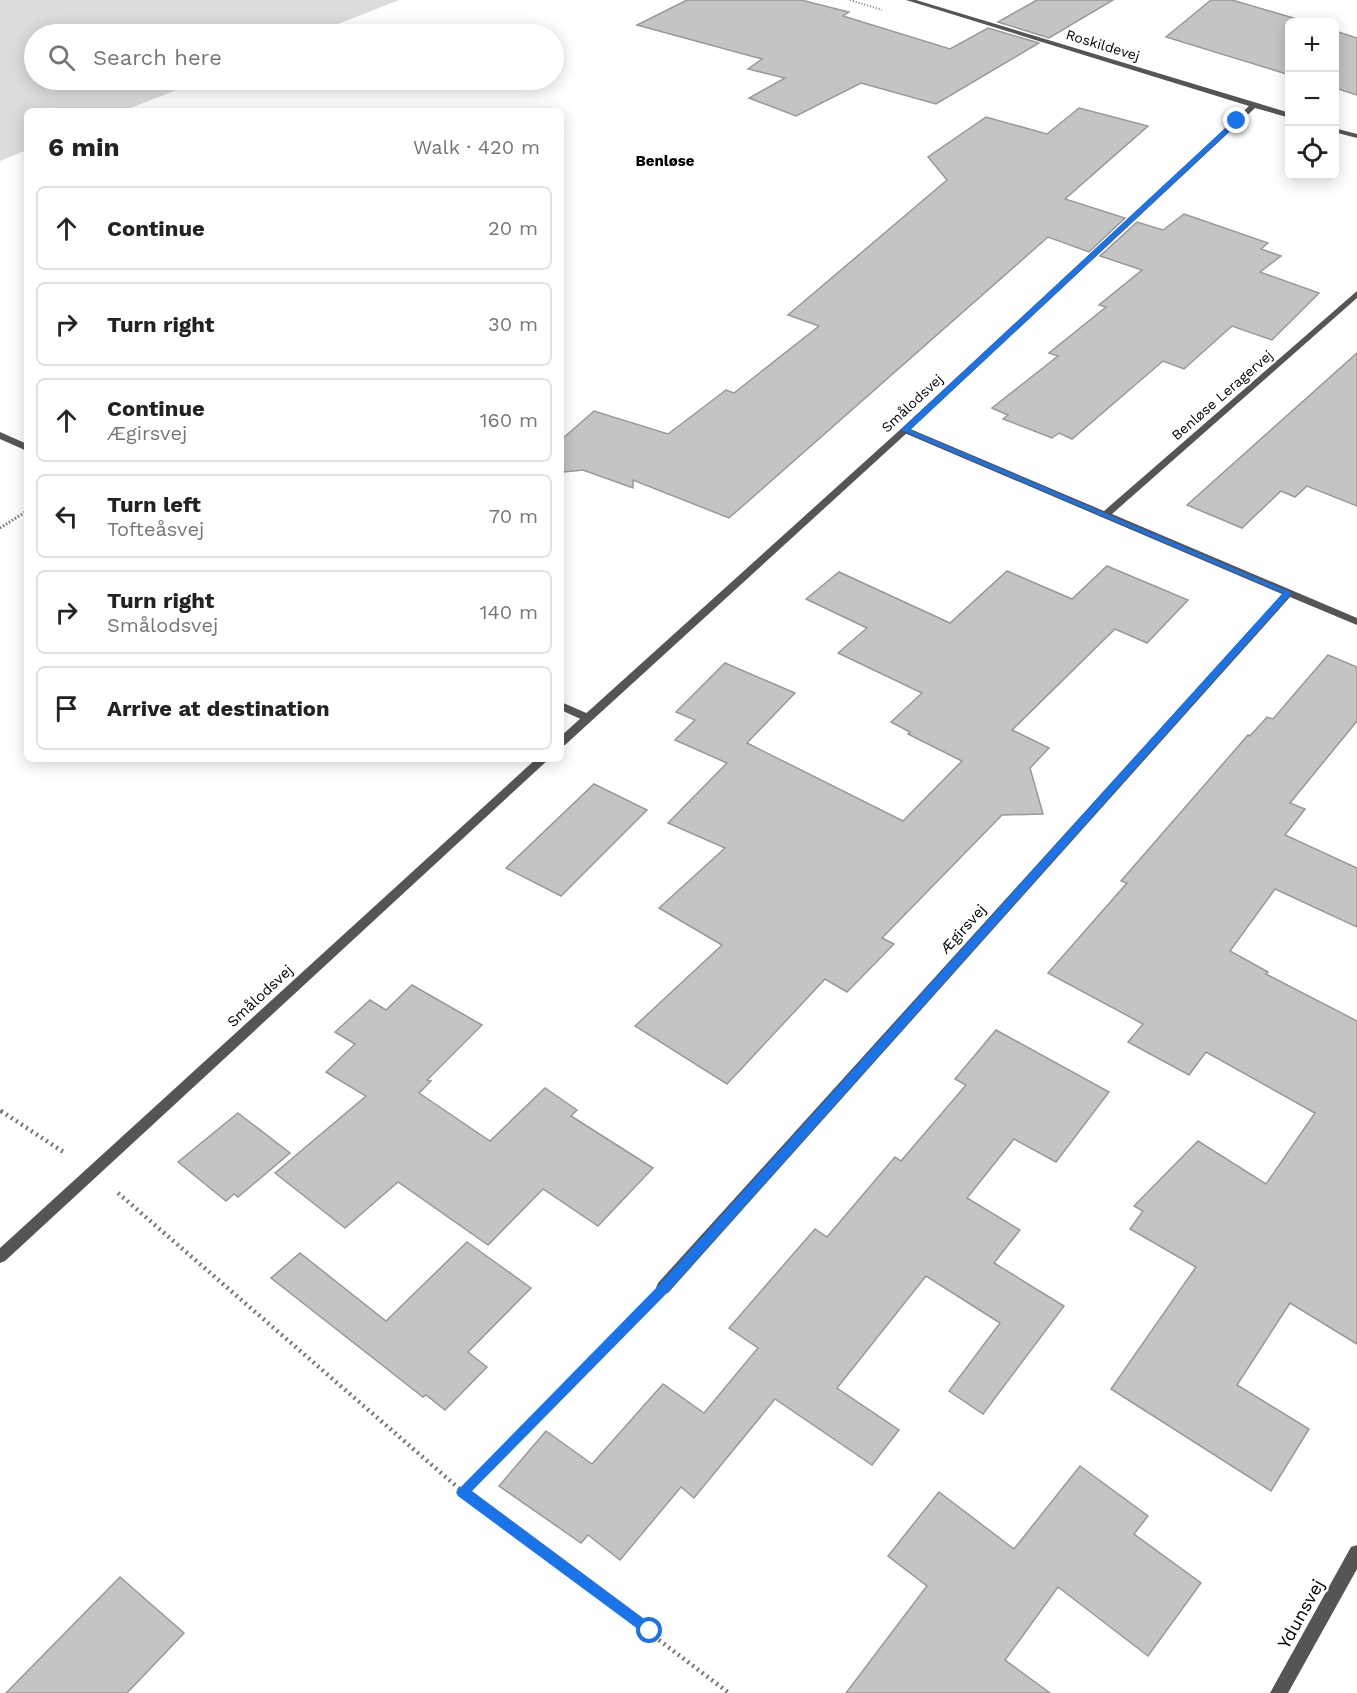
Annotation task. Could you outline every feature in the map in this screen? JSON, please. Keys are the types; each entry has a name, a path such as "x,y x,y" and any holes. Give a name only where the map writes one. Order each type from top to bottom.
{"street":[{"name":"Roskildevej","path":"909,0 1285,114"},
{"name":"Smålodsvej","path":"564,739 905,430 1254,105"},
{"path":"1339,131 1357,136"},
{"name":"Benløse Leragervej","path":"1106,515 1357,294"},
{"path":"905,430 1357,622"},
{"path":"0,435 24,447"},
{"name":"Ægirsvej","path":"663,1288 1288,593"},
{"path":"564,707 587,718"},
{"name":"Smålodsvej","path":"0,1257 540,762"},
{"name":"Ydunsvej","path":"1279,1693 1357,1553"}],"path":[{"path":"0,528 24,513"},
{"path":"0,1111 93,1172 463,1492 729,1693"},
{"path":"463,1492 663,1288"}],"shaded area":[{"path":"0,0 399,0 338,24 24,24 24,90 177,90 131,108 24,108 24,151 0,161"}],"building":[{"path":"687,0 801,0 849,12 843,16 950,49 988,28 1039,43 936,104 861,83 796,116 749,98 785,78 748,69 762,59 637,25"},
{"path":"1037,0 1113,0 1049,38 998,22"},
{"path":"1211,0 1232,0 1293,18 1285,18 1285,73 1166,37"},
{"path":"1339,32 1357,38 1357,95 1339,89"},
{"path":"1079,108 1148,126 1065,199 1125,218 1089,252 1048,237 729,518 633,480 633,488 583,470 564,472 564,437 594,411 668,434 726,390 734,393 819,326 788,315 947,180 928,157 986,117 1047,134"},
{"path":"1184,214 1268,243 1261,249 1281,256 1260,272 1319,293 1272,340 1232,326 1184,369 1163,361 1072,439 1059,433 1052,438 1003,419 1008,415 992,408 1058,356 1049,353 1106,307 1099,305 1142,270 1100,256 1137,222 1163,230"},
{"path":"1357,353 1357,506 1307,486 1295,497 1281,491 1242,528 1187,505"},
{"path":"1107,566 1188,600 1147,643 1115,629 1012,730 1049,748 1030,768 1043,814 1002,815 882,938 894,944 847,992 825,979 727,1084 635,1026 722,945 659,908 725,848 668,823 727,763 675,740 695,720 676,712 725,663 795,693 747,743 903,821 962,761 908,734 910,732 891,722 922,693 838,653 867,628 806,599 839,572 950,623 1007,571 1072,599"},
{"path":"1328,655 1357,667 1357,721 1290,803 1305,809 1285,835 1357,868 1357,927 1275,889 1230,951 1268,972 1266,974 1357,1021 1357,1344 1290,1303 1237,1385 1309,1429 1271,1491 1111,1389 1196,1267 1130,1229 1143,1211 1134,1206 1198,1141 1266,1184 1315,1113 1206,1052 1189,1075 1128,1042 1143,1024 1048,973 1127,883 1121,881 1248,735 1250,736 1267,717 1273,719"},
{"path":"594,784 647,810 561,896 506,868"},
{"path":"412,985 482,1025 427,1080 431,1081 419,1093 490,1141 545,1088 577,1110 571,1116 653,1168 598,1226 543,1189 488,1245 398,1182 345,1228 275,1173 366,1096 326,1072 355,1044 335,1032 370,1000 386,1010"},
{"path":"996,1030 1109,1092 1056,1162 1014,1139 967,1198 1020,1230 994,1263 1064,1306 983,1414 949,1391 1000,1323 926,1276 837,1388 899,1430 872,1465 775,1399 694,1498 681,1487 620,1560 588,1535 581,1543 499,1486 546,1431 592,1464 663,1384 704,1413 758,1348 729,1328 815,1229 827,1237 895,1157 901,1161 966,1085 955,1079"},
{"path":"238,1113 290,1153 238,1197 234,1194 226,1201 178,1162"},
{"path":"467,1242 531,1288 468,1352 487,1367 445,1410 426,1395 423,1397 271,1278 300,1253 386,1321"},
{"path":"1080,1466 1148,1516 1134,1534 1201,1583 1148,1656 1058,1587 1005,1660 1050,1693 846,1693 927,1586 888,1556 939,1492 1014,1549"},
{"path":"120,1577 184,1633 127,1693 6,1693"}],"district":[{"name":"Benløse","path":"665,161"}],"route":[{"path":"650,1631 463,1492 663,1288 1288,593 905,430 1237,121"}]}
